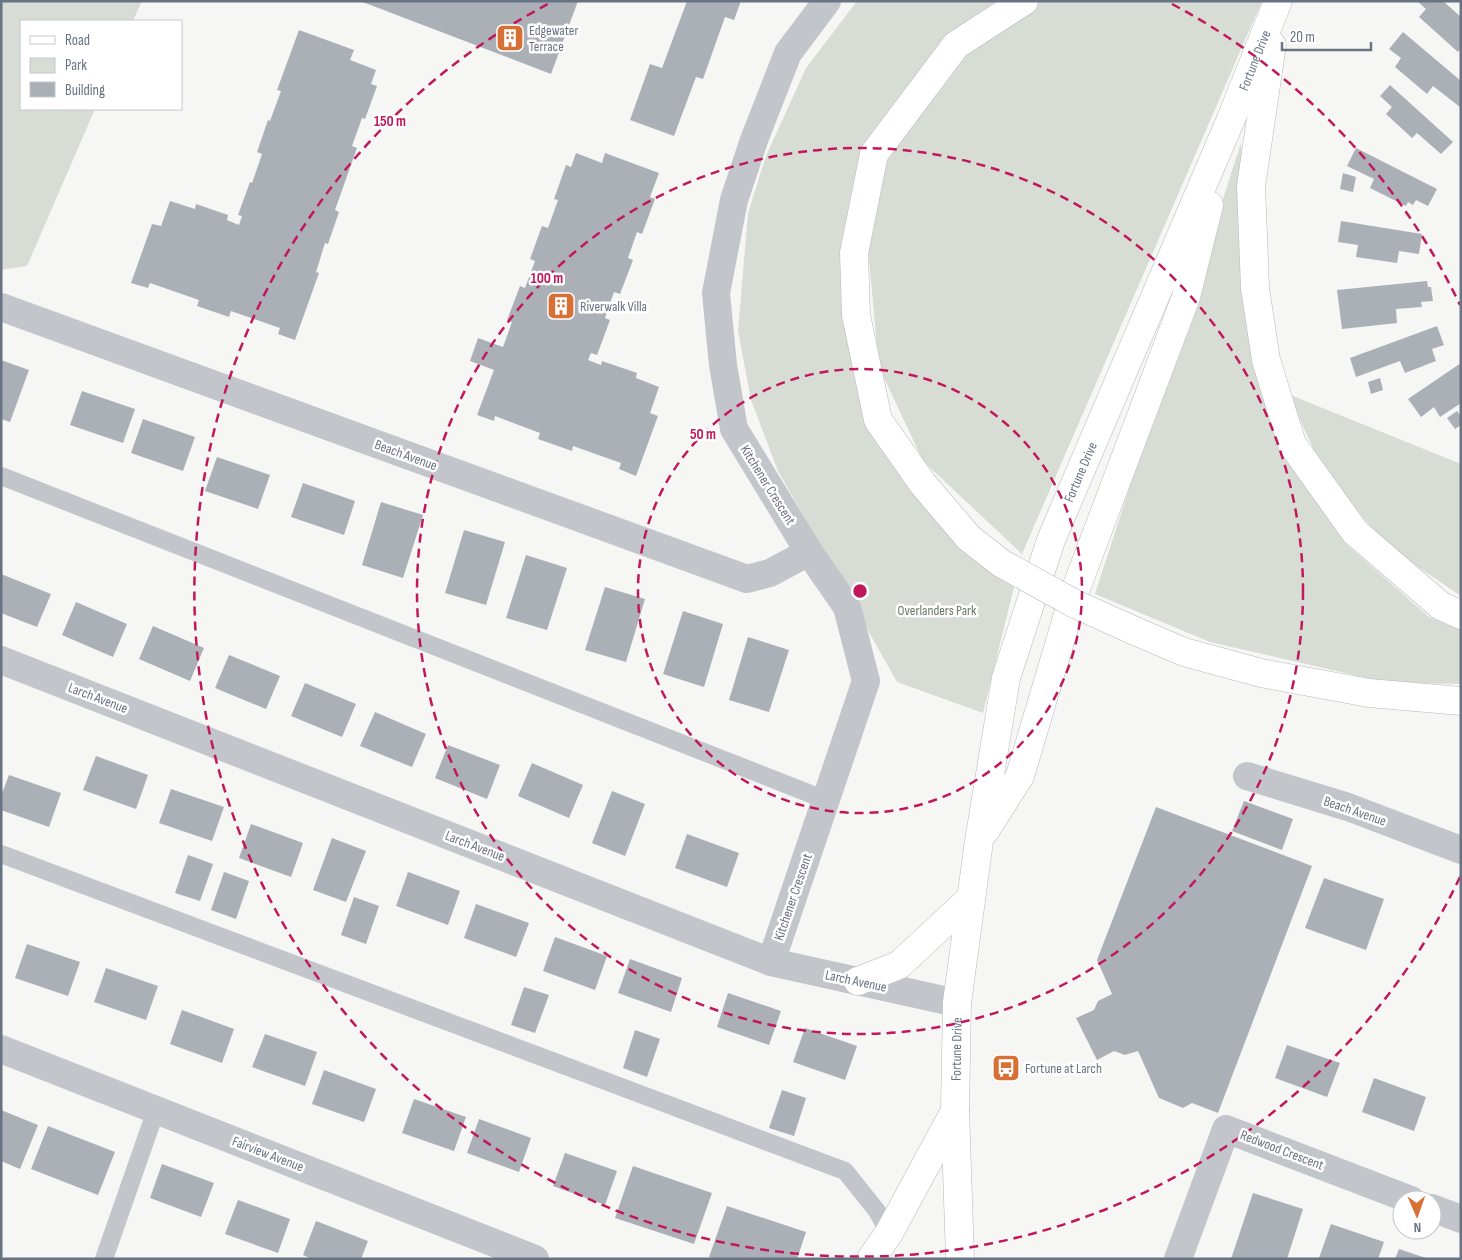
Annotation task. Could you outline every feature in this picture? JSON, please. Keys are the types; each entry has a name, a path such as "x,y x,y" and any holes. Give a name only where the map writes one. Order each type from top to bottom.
{"main road":[{"path":"1024,1 956,45 874,154 854,253 856,316 878,420 923,484 969,538 1001,563 1075,604 1184,652 1260,673 1369,694 1461,701"},
{"path":"1278,1 1251,186 1255,288 1266,360 1292,444 1355,532 1441,606 1461,615"},
{"name":"Fortune Drive","path":"960,1259 955,1110 957,1003 979,841 1006,678 1051,540 1232,119 1278,1"},
{"name":"Fortune Drive","path":"979,841 1020,776 1075,591 1186,297 1232,119"},
{"path":"858,981 899,965 971,898"},
{"path":"871,1259 889,1232 955,1110"}],"street":[{"name":"Kitchener Crescent","path":"771,962 866,681 847,607 809,552 734,429 723,364 716,293 734,200 754,140 788,53 827,1"},
{"name":"Beach Avenue","path":"1,307 747,579 770,573 809,552"},
{"name":"Larch Avenue","path":"1,660 771,962 957,1003"},
{"name":"Beach Avenue","path":"1247,776 1348,807 1461,850"},
{"name":"Fairview Avenue","path":"1,1049 535,1259"},
{"name":"Redwood Crescent","path":"1178,1259 1226,1129 1392,1193"},
{"path":"1442,1212 1461,1219"}],"lane":[{"path":"1,476 826,800"},
{"path":"1,854 845,1171 877,1211 889,1232"},
{"path":"104,1259 156,1110"}],"green space":[{"path":"1,1 142,1 133,20 20,20 20,110 95,110 27,266 1,270"},
{"name":"Overlanders Park","path":"857,1 1005,1 863,149 845,314 924,504 1014,587 983,713 897,682 778,471 751,400 738,331 748,213 766,156 806,68"},
{"path":"1039,1 1262,1 1022,554 923,461 879,367 868,248 885,160 966,50"},
{"path":"1241,143 1247,311 1282,449 1346,544 1429,617 1461,630 1461,684 1389,683 1210,642 1095,594"},
{"path":"1288,394 1461,464 1461,596 1390,548 1326,476"}],"building":[{"name":"Edgewater Terrace","path":"360,1 578,1 551,74"},
{"path":"687,1 741,1 734,20 725,17 703,79 696,77 674,136 630,120 650,64 662,68"},
{"path":"1417,1 1443,1 1461,17 1461,48 1458,52 1419,17 1426,9"},
{"path":"299,30 354,50 350,60 376,70 371,84 377,86 365,119 362,118 352,146 357,148 335,210 339,212 328,244 325,243 316,272 319,273 295,340 278,334 280,328 231,311 229,317 197,306 199,300 150,283 148,288 131,283 152,224 161,226 170,201 195,209 196,204 228,215 227,220 239,225 242,216 238,215 262,154 257,152 281,91 277,90"},
{"path":"1403,32 1461,81 1460,107 1433,86 1427,94 1395,67 1401,58 1389,49"},
{"path":"1390,85 1453,142 1441,154 1417,133 1412,138 1386,114 1392,107 1380,96"},
{"path":"1356,148 1437,189 1428,206 1416,200 1413,205 1408,202 1406,206 1370,188 1374,179 1347,166"},
{"name":"Riverwalk Villa","path":"576,153 602,163 605,153 659,173 650,197 655,199 642,234 637,232 628,258 633,260 620,294 614,292 605,318 610,320 597,355 591,353 588,360 601,365 602,361 637,373 636,378 659,387 650,413 658,416 636,476 619,469 621,463 573,446 572,451 538,439 540,433 495,416 494,421 477,415 494,370 470,361 478,338 503,347 512,322 507,320 520,286 525,288 535,261 530,259 542,226 548,228 558,200 554,199 566,165 571,167"},
{"path":"1343,173 1356,177 1353,192 1340,189"},
{"path":"1341,221 1422,234 1419,254 1399,251 1397,263 1356,257 1358,245 1338,242"},
{"path":"1427,281 1428,287 1431,287 1433,301 1421,302 1422,307 1396,309 1397,323 1342,329 1337,290"},
{"path":"1437,326 1444,345 1432,349 1436,361 1405,373 1400,361 1356,377 1350,358"},
{"path":"1,360 29,370 10,422 1,419"},
{"path":"1461,363 1461,403 1440,417 1434,407 1421,417 1408,399"},
{"path":"1380,378 1383,390 1371,394 1368,382"},
{"path":"82,391 135,409 123,443 70,425"},
{"path":"1457,411 1461,416 1461,425 1455,429 1447,418"},
{"path":"143,419 195,437 183,471 131,453"},
{"path":"217,457 270,475 258,509 205,491"},
{"path":"303,483 355,501 344,535 291,517"},
{"path":"381,502 423,515 403,578 362,565"},
{"path":"464,530 505,542 486,605 445,593"},
{"path":"526,555 567,568 547,630 506,618"},
{"path":"1,574 51,594 37,627 1,613"},
{"path":"605,587 645,599 626,662 585,650"},
{"path":"76,602 127,624 113,657 62,635"},
{"path":"683,611 723,624 704,687 663,674"},
{"path":"153,626 204,648 190,681 139,659"},
{"path":"748,637 789,650 769,712 729,700"},
{"path":"229,655 280,676 266,709 215,688"},
{"path":"305,683 356,704 342,737 291,716"},
{"path":"375,712 426,734 412,767 360,746"},
{"path":"448,745 500,765 487,799 435,778"},
{"path":"96,756 148,775 136,809 83,790"},
{"path":"532,763 583,785 569,818 518,796"},
{"path":"9,775 61,793 49,827 1,810 1,796"},
{"path":"171,789 224,807 212,841 159,823"},
{"path":"612,791 645,804 625,856 592,843"},
{"path":"1244,801 1293,819 1282,850 1232,831"},
{"path":"1156,807 1312,866 1218,1113 1192,1103 1183,1108 1159,1098 1138,1051 1125,1055 1114,1051 1097,1060 1076,1018 1094,1010 1098,1001 1112,994 1097,960"},
{"path":"251,824 303,843 291,877 239,858"},
{"path":"687,834 739,853 727,887 675,868"},
{"path":"332,838 366,851 346,902 313,890"},
{"path":"188,855 213,864 200,901 175,893"},
{"path":"224,872 249,881 236,919 211,910"},
{"path":"408,872 460,891 448,925 396,906"},
{"path":"1324,878 1384,899 1366,950 1305,928"},
{"path":"354,897 379,906 366,944 341,935"},
{"path":"476,904 529,923 516,957 464,938"},
{"path":"555,937 607,956 595,990 543,971"},
{"path":"27,944 80,962 68,996 15,978"},
{"path":"630,959 682,978 671,1012 618,993"},
{"path":"106,968 158,986 146,1020 94,1002"},
{"path":"524,987 549,995 535,1033 511,1025"},
{"path":"728,993 781,1011 769,1045 717,1027"},
{"path":"182,1010 234,1029 222,1063 170,1044"},
{"path":"805,1028 857,1046 845,1080 793,1062"},
{"path":"635,1030 660,1039 647,1077 623,1068"},
{"path":"265,1034 317,1052 305,1086 252,1067"},
{"path":"1287,1045 1340,1063 1327,1097 1275,1078"},
{"path":"324,1070 376,1089 364,1122 312,1104"},
{"path":"1374,1078 1426,1097 1414,1131 1362,1112"},
{"path":"782,1090 806,1098 794,1136 769,1128"},
{"path":"414,1099 466,1117 454,1151 402,1133"},
{"path":"1,1110 38,1125 20,1169 1,1161"},
{"path":"479,1119 531,1138 519,1172 467,1153"},
{"path":"48,1126 115,1152 98,1195 31,1169"},
{"path":"565,1153 617,1171 605,1205 553,1186"},
{"path":"162,1164 214,1183 201,1217 150,1198"},
{"path":"633,1166 712,1193 694,1244 615,1218"},
{"path":"1253,1193 1303,1209 1287,1259 1231,1259"},
{"path":"238,1200 290,1219 278,1253 225,1234"},
{"path":"727,1206 806,1232 797,1259 715,1259 709,1257"},
{"path":"316,1221 368,1241 361,1259 312,1259 303,1255"},
{"path":"1331,1224 1384,1242 1378,1259 1319,1258"},
{"path":"1399,1249 1426,1258 1426,1259 1395,1259"}],"place":[{"name":"Edgewater Terrace","path":"510,38"},
{"name":"Riverwalk Villa","path":"561,306"},
{"name":"Fortune at Larch","path":"1006,1068"}]}
